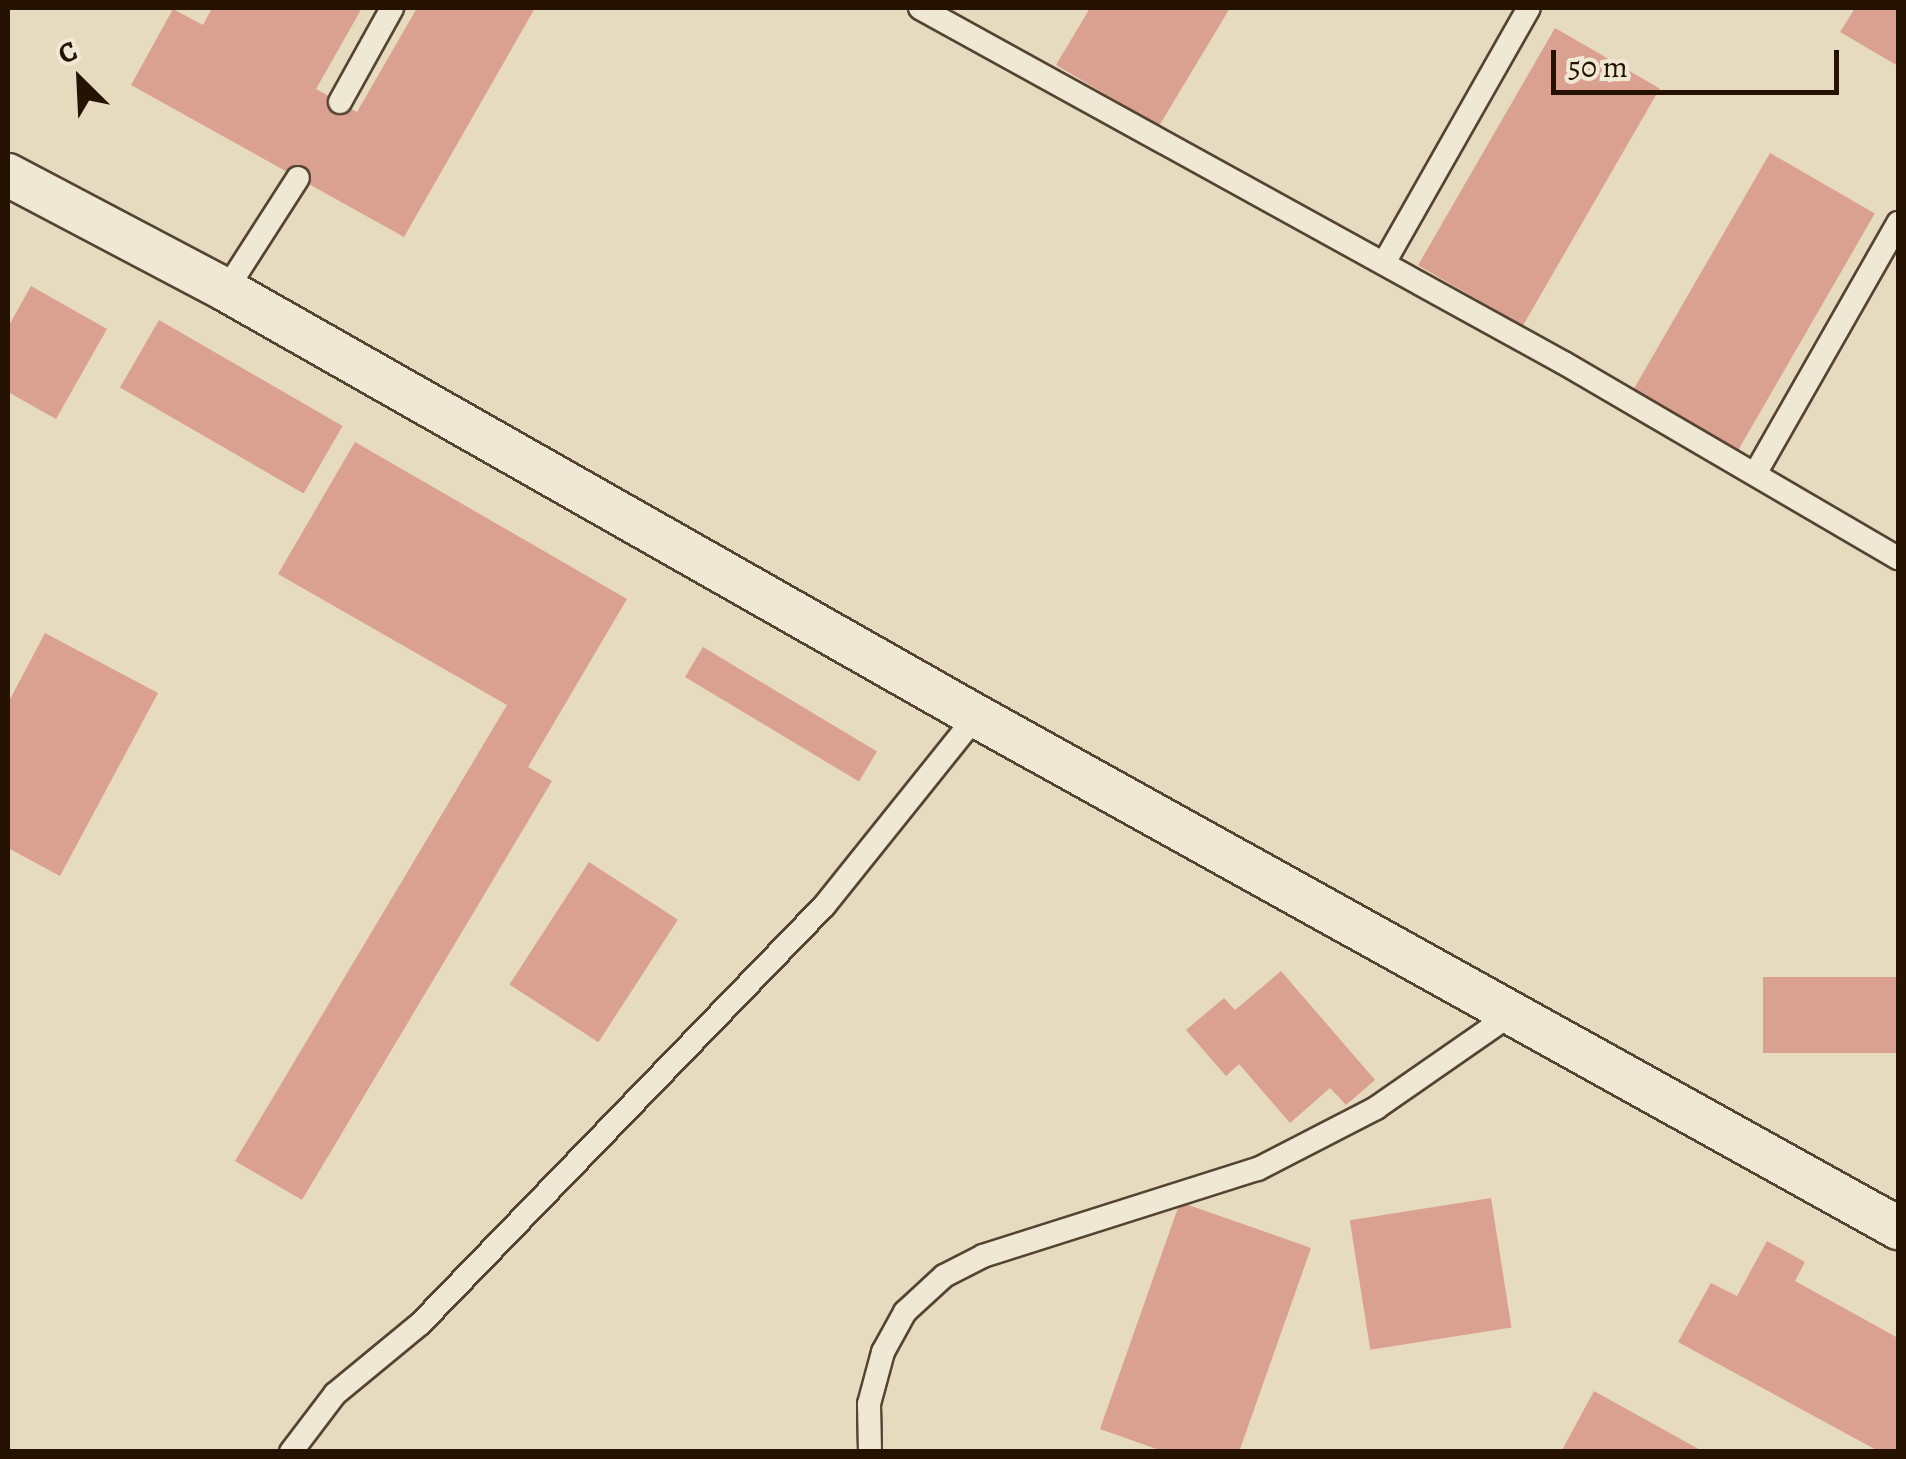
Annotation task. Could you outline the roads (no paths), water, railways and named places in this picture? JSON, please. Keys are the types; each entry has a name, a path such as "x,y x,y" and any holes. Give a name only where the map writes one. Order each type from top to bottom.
{"street":[{"path":"8,176 226,290 976,716 1898,1228"}],"lane":[{"path":"340,102 392,8"},
{"path":"920,8 1384,264 1898,558"},
{"path":"1384,264 1529,8"},
{"path":"226,290 298,178"},
{"path":"1755,474 1898,223"},
{"path":"291,1452 335,1394 420,1324 824,906 976,716"},
{"path":"870,1452 870,1404 882,1352 905,1312 944,1276 982,1256 1258,1169 1392,1099 1510,1015"}]}
